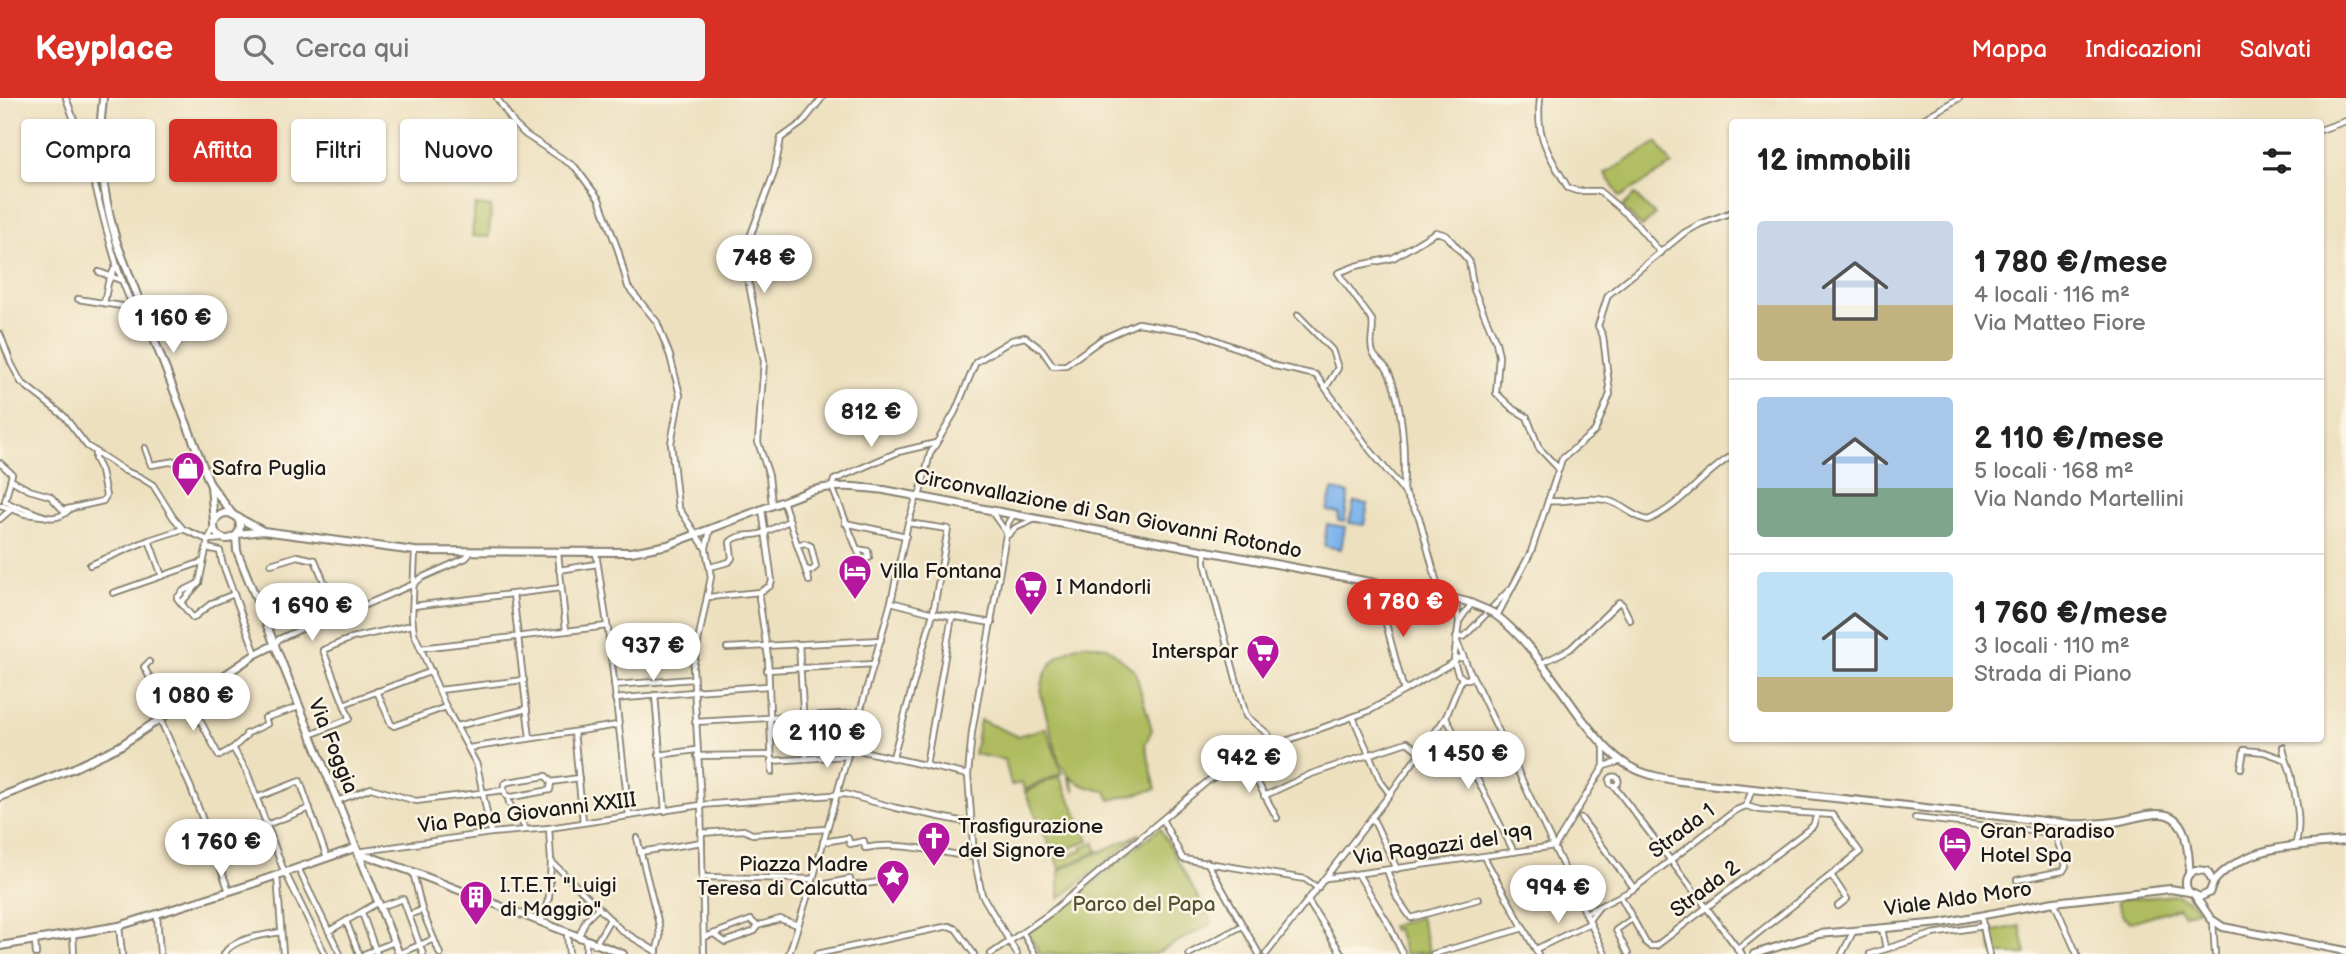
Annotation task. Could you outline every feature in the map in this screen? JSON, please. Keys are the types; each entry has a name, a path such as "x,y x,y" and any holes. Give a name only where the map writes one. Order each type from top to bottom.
{"main road":[{"path":"103,98 102,161 114,233 210,484 214,526"},
{"path":"210,484 235,515"},
{"name":"Circonvallazione di San Giovanni Rotondo","path":"237,535 263,531 415,551 596,553 648,549 696,535 815,490 862,487 918,496 1385,584 1472,603 1492,613 1541,664 1604,745 1622,761 1658,777 2092,825 2168,814 2178,820 2181,826 2189,853 2187,877 2192,894"},
{"path":"214,526 222,514 235,515"},
{"name":"Circonvallazione di San Giovanni Rotondo","path":"235,515 263,531"},
{"name":"Via Foggia","path":"235,515 240,523 237,551 399,954"},
{"name":"Via Foggia","path":"214,526 217,535 237,551"},
{"path":"224,539 237,535"},
{"path":"0,797 74,768 120,746 256,654 274,645"},
{"path":"2207,911 2213,882 2229,868 2253,854 2295,846 2346,841"},
{"path":"0,946 119,926 356,851 586,941 604,951 621,954"},
{"name":"Circonvallazione di San Giovanni Rotondo","path":"2189,853 2213,882"},
{"name":"Viale Aldo Moro","path":"2170,889 2203,870 2229,868"},
{"name":"Viale Aldo Moro","path":"1754,954 1819,934 1943,923 2054,902 2170,889 2192,894"},
{"path":"2192,894 2209,893"},
{"path":"2192,894 2213,922 2226,928 2346,951"}],"street":[{"path":"66,98 90,167 117,265 139,320 153,339"},
{"path":"497,98 515,125 575,167 599,199 622,261 628,287 657,322 670,356 680,395 671,443 678,507 706,549 711,577 695,653 693,679 701,805 704,954"},
{"path":"772,505 769,475 758,442 765,368 745,272 746,251 774,173 781,138 802,123 822,98"},
{"path":"1540,98 1538,126 1541,137 1568,188 1577,191 1599,191 1630,218 1661,253"},
{"path":"1923,119 1959,98"},
{"path":"2324,129 2346,121"},
{"path":"1492,613 1506,603 1511,588 1531,552 1562,459 1595,431 1610,394 1603,335 1598,326 1608,295 1684,233 1729,213"},
{"path":"1403,490 1398,401 1385,366 1372,352 1372,320 1338,273 1393,258 1430,233 1436,232 1446,235 1469,261 1474,290 1499,355 1496,393 1513,409 1527,417 1539,447 1559,469"},
{"path":"104,303 117,265"},
{"path":"99,272 123,281"},
{"path":"78,299 134,308"},
{"path":"1298,315 1336,358 1338,368 1326,387"},
{"path":"789,954 811,887 881,640 908,523 930,454 964,395 971,368 976,362 1012,340 1025,337 1042,350 1053,366 1059,367 1066,365 1102,339 1138,323 1198,333 1255,355 1275,366 1316,375 1370,450 1403,490 1419,517 1437,583 1434,594"},
{"path":"0,334 21,382 64,416 87,446 125,471 153,485 183,529 208,540 224,539"},
{"path":"857,549 832,487 834,480 877,460 936,443"},
{"path":"145,448 151,464 200,457"},
{"path":"11,480 29,490 50,496 60,509 71,509 105,499 95,451"},
{"path":"1548,501 1609,501 1648,520 1685,496 1719,463 1729,458"},
{"path":"0,463 10,470 11,480 5,501 13,507"},
{"path":"783,501 809,581"},
{"path":"0,505 58,519 71,509"},
{"path":"0,519 13,507"},
{"path":"708,597 760,592 770,586 772,581 762,509"},
{"path":"989,510 1003,526 1007,536"},
{"path":"1013,514 972,732 968,775 970,823 982,895 1017,954"},
{"path":"1007,536 1015,528 1038,519"},
{"path":"710,566 729,562 732,558 732,539 765,533 790,521"},
{"path":"845,523 906,536"},
{"path":"893,757 933,613 948,529 908,523"},
{"path":"214,526 202,562 199,583 181,603 193,618 212,603 234,594"},
{"path":"90,565 183,529"},
{"path":"706,549 710,530"},
{"path":"149,540 162,576"},
{"path":"797,545 804,543 811,546 816,567 811,571 805,569"},
{"path":"207,548 220,551 256,654"},
{"path":"1205,550 1205,563 1246,716 1268,734 1272,746"},
{"path":"415,551 412,625 446,706 477,765 491,833"},
{"path":"274,645 279,639 337,612 358,608 414,584 421,578 466,558 471,552"},
{"path":"558,553 566,631"},
{"path":"596,553 609,638 629,816"},
{"path":"271,564 297,556 315,560 337,612"},
{"path":"113,593 202,562"},
{"path":"559,570 597,564"},
{"path":"1385,584 1380,601 1404,691"},
{"path":"413,606 561,588"},
{"path":"1456,638 1465,636 1511,588"},
{"path":"309,591 321,620"},
{"path":"760,592 766,646 772,772"},
{"path":"513,594 530,738"},
{"path":"1455,598 1459,621 1454,661 1457,671 1484,696"},
{"path":"891,602 992,624"},
{"path":"1459,621 1472,603"},
{"path":"1541,664 1570,649 1616,603 1622,604 1630,620"},
{"path":"926,765 952,616"},
{"path":"310,735 349,719 323,650 352,638 412,625"},
{"path":"421,648 607,626"},
{"path":"609,638 698,642"},
{"path":"1456,638 1605,954"},
{"path":"727,648 881,640"},
{"path":"799,645 806,756"},
{"path":"991,954 1049,914 1208,781 1272,746 1369,711 1454,661 1464,658"},
{"path":"149,662 144,667 169,713"},
{"path":"767,670 874,664"},
{"path":"1440,670 1457,671"},
{"path":"344,704 432,671"},
{"path":"1266,954 1446,717 1465,679 1470,677 1470,671"},
{"path":"614,685 693,679"},
{"path":"439,690 524,680"},
{"path":"615,699 768,686"},
{"path":"377,691 394,726 446,706"},
{"path":"655,695 665,811"},
{"path":"190,699 219,756 233,748 246,734 267,724 265,718 299,707"},
{"path":"457,726 527,709"},
{"path":"695,722 860,713"},
{"path":"1353,717 1381,782 1390,794"},
{"path":"1446,717 1514,852"},
{"path":"160,719 191,788 229,891"},
{"path":"469,748 618,725"},
{"path":"574,732 583,821"},
{"path":"822,732 854,732"},
{"path":"1264,796 1311,774 1407,742 1420,752"},
{"path":"1604,745 1604,766 1622,761"},
{"path":"2283,747 2284,760 2291,772 2299,817 2295,846"},
{"path":"233,748 247,772 285,873 325,954"},
{"path":"2241,768 2244,750 2264,752 2284,760"},
{"path":"659,755 696,753 771,758 848,751 893,757 968,775"},
{"path":"1245,759 1277,818"},
{"name":"Via Ragazzi del '99","path":"1326,878 1555,846 1604,766"},
{"path":"508,797 550,790 551,782 546,776 504,785 509,803 527,830"},
{"path":"551,782 579,778"},
{"path":"256,798 300,781 327,858"},
{"path":"1615,786 1739,951 1860,852 1837,818 1760,810 1746,806"},
{"path":"337,802 371,788 416,801 504,790"},
{"name":"Strada 1","path":"1586,913 1621,897 1736,810 1746,806 1752,789"},
{"name":"Via Papa Giovanni XXIII","path":"356,851 549,828 701,805 845,794 896,808 970,823"},
{"path":"266,825 310,807"},
{"name":"Strada 2","path":"1621,897 1646,943 1656,946 1812,826 1817,814"},
{"path":"1372,817 1397,869"},
{"path":"1581,818 1634,888"},
{"path":"1915,818 2041,832 2056,837 2066,866 2063,871 2017,880"},
{"path":"1163,821 1183,859 1305,879 1318,888"},
{"path":"2037,821 2041,832"},
{"path":"541,923 549,897 549,828"},
{"path":"701,833 744,830 752,834 827,829"},
{"path":"551,861 622,930 656,953 660,937 659,926 637,838"},
{"path":"823,842 848,838 850,844 864,841 866,848 882,845 974,857"},
{"path":"640,852 702,842"},
{"path":"1484,857 1537,952 1590,922 1600,906"},
{"path":"1207,862 1259,954"},
{"path":"298,868 340,954"},
{"path":"1387,870 1398,898 1411,918 1479,899"},
{"path":"413,872 422,910 440,954"},
{"path":"1358,874 1404,954"},
{"path":"277,875 283,954"},
{"path":"1831,875 1847,899 1838,906"},
{"path":"703,877 813,879"},
{"path":"811,887 850,880 851,886 879,882"},
{"path":"330,931 378,905 403,899 423,954"},
{"path":"1308,901 1341,953"},
{"path":"2054,902 2077,954"},
{"path":"578,938 586,920 599,908"},
{"path":"409,915 422,910"},
{"path":"362,913 377,952"},
{"path":"157,915 160,954"},
{"path":"1982,916 1989,954"},
{"path":"1628,954 1616,930 1633,918"},
{"path":"595,945 610,919"},
{"path":"705,928 719,935 724,942 755,931 757,926 780,919 799,925"},
{"path":"705,938 712,933 751,920 757,926"},
{"path":"346,921 359,954"},
{"path":"2213,922 2215,954"},
{"path":"119,926 122,954"},
{"path":"817,954 949,926 956,929 974,954"},
{"path":"1189,954 1242,926"},
{"path":"1870,954 1933,933 1984,926"},
{"path":"1433,954 1524,928"},
{"path":"1882,928 1886,949"},
{"path":"1842,954 1854,930"},
{"path":"224,954 231,946 281,932"},
{"path":"73,933 74,954"},
{"path":"1023,933 1035,954"},
{"path":"567,934 569,954"},
{"path":"399,954 434,939"},
{"path":"35,941 36,954"},
{"path":"586,941 586,954"},
{"path":"364,954 377,952 394,942"},
{"path":"1203,946 1207,954"}],"green space":[{"path":"1657,142 1672,165 1620,197 1605,174"},
{"path":"1635,195 1655,215 1642,227 1622,207"},
{"path":"475,205 491,207 489,237 472,236"},
{"path":"1083,644 1107,647 1135,671 1152,730 1145,744 1156,789 1110,800 1106,791 1086,787 1070,777 1075,792 1059,761 1041,696 1042,686 1052,662 1065,652"},
{"path":"980,720 1017,736 1046,728 1062,773 1024,790 1022,783 1011,785 1005,760 974,754"},
{"path":"1059,776 1089,840 1061,852 1064,858 1094,842 1098,851 1060,868 1025,792"},
{"name":"Parco del Papa","path":"1160,828 1212,923 1155,954 1040,954 1028,933"},
{"path":"1140,834 1059,899 1059,870"},
{"path":"2176,895 2199,909 2184,914 2178,908 2131,922 2124,918 2116,903 2118,900"},
{"path":"1420,917 1430,952 1405,954 1397,929 1393,930 1391,926"},
{"path":"2020,926 2026,954 1993,954 1989,932"}],"water":[{"path":"1332,490 1349,493 1344,522 1338,521 1339,513 1327,511"},
{"path":"1354,502 1368,504 1364,525 1349,523"},
{"path":"1327,524 1345,527 1341,549 1324,546"}],"place":[{"name":"Safra Puglia","path":"188,498"},
{"name":"Villa Fontana","path":"855,601"},
{"name":"I Mandorli","path":"1031,617"},
{"name":"Interspar","path":"1263,681"},
{"name":"Trasfigurazione del Signore","path":"934,868"},
{"name":"Gran Paradiso Hotel Spa","path":"1955,873"},
{"name":"Piazza Madre Teresa di Calcutta","path":"893,906"},
{"name":"I.T.E.T. \"Luigi di Maggio\"","path":"476,927"}]}
